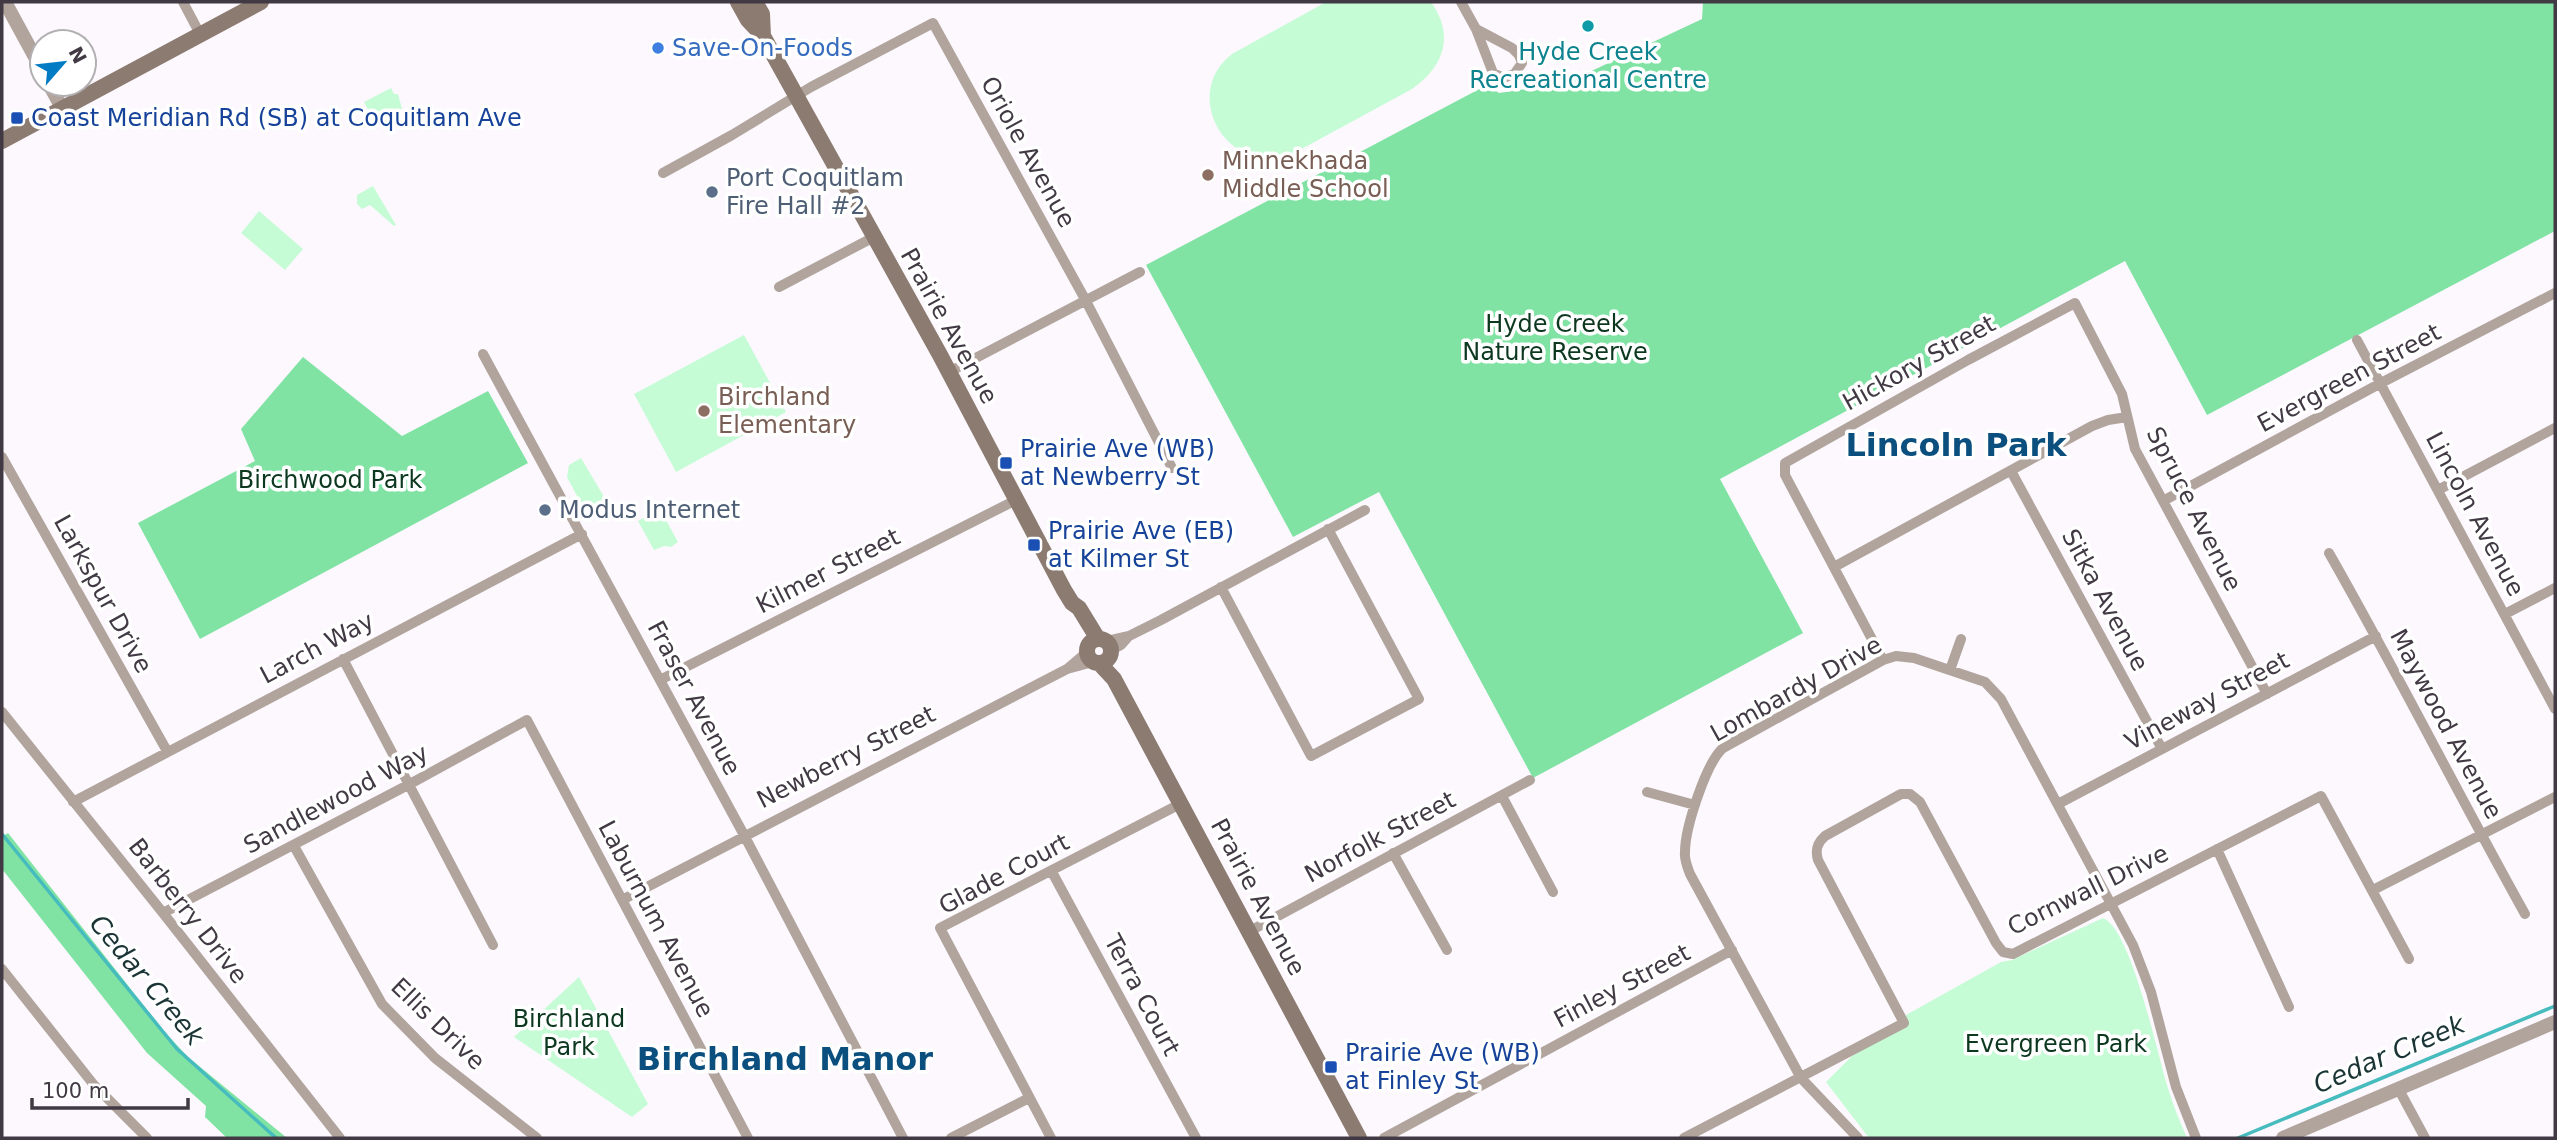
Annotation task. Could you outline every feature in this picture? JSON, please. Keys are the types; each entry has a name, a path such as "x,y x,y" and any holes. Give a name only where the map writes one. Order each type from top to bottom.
{"main road":[{"path":"2,141 261,2"},
{"name":"Prairie Avenue","path":"738,2 748,20 763,36 949,372 1072,603 1079,608 1099,651 1359,1138"},
{"name":"Prairie Avenue","path":"755,2 762,14 763,36"}],"street":[{"path":"5,2 28,44"},
{"path":"183,2 200,34"},
{"path":"1461,2 1476,29 1493,73 1504,78 1517,71 1522,63 1515,51 1476,29"},
{"name":"Oriole Avenue","path":"796,96 933,23 1086,301 1172,468"},
{"path":"663,173 796,96"},
{"path":"57,98 62,108"},
{"path":"779,287 874,237"},
{"path":"949,372 1140,272"},
{"name":"Evergreen Street","path":"2163,501 2555,293"},
{"name":"Spruce Avenue","path":"2075,303 2122,394 2135,449 2267,694"},
{"name":"Hickory Street","path":"1834,567 1785,475 1785,463 2075,303"},
{"name":"Lincoln Avenue","path":"2357,340 2555,709"},
{"name":"Fraser Avenue","path":"483,354 744,835 903,1138"},
{"path":"1883,660 1834,567 2101,422 2127,417"},
{"path":"2438,490 2555,428"},
{"name":"Larkspur Drive","path":"2,457 167,751"},
{"name":"Sitka Avenue","path":"2011,471 2162,748"},
{"name":"Kilmer Street","path":"660,680 1016,500"},
{"name":"Newberry Street","path":"622,900 1067,669 1365,510"},
{"path":"1222,587 1311,756 1419,699 1328,529"},
{"name":"Larch Way","path":"74,802 582,534"},
{"name":"Maywood Avenue","path":"2329,553 2525,914"},
{"path":"2505,614 2555,588"},
{"name":"Vineway Street","path":"2058,804 2376,636"},
{"path":"1950,670 1961,639"},
{"name":"Lombardy Drive","path":"1858,1138 1801,1078 1685,861 1684,850 1695,806 1711,763 1723,748 1883,660 1896,656 1910,657 1985,682 1998,694 2112,904 2143,971 2176,1087 2196,1138"},
{"path":"342,659 493,945"},
{"name":"Barberry Drive","path":"2,712 340,1138"},
{"name":"Sandlewood Way","path":"163,913 294,846 527,720"},
{"name":"Laburnum Avenue","path":"527,720 748,1138"},
{"name":"Norfolk Street","path":"1250,931 1530,780"},
{"path":"1647,792 1695,806"},
{"name":"Cornwall Drive","path":"1801,1078 1904,1023 1818,860 1817,846 1825,836 1898,796 1910,794 1917,798 1996,943 2008,953 2018,952 2321,796 2373,890"},
{"path":"1502,796 1553,891"},
{"path":"2409,959 2373,890 2555,797"},
{"name":"Glade Court","path":"1051,1138 940,928 1182,803"},
{"name":"Ellis Drive","path":"294,846 382,1004 435,1058 537,1138"},
{"path":"2217,849 2289,1007"},
{"path":"1393,853 1447,950"},
{"name":"Terra Court","path":"1052,872 1196,1138"},
{"name":"Finley Street","path":"1384,1138 1732,950"},
{"path":"2,969 94,1086 147,1138"},
{"path":"2283,1138 2555,1022"},
{"path":"1684,1138 1801,1078"},
{"path":"2398,1088 2425,1138"},
{"path":"951,1138 1029,1098"}],"green space":[{"path":"1326,2 1431,2 1443,26 1444,38 1438,61 1432,71 1412,89 1296,152 1272,158 1250,155 1232,145 1219,129 1211,111 1210,91 1217,71 1232,54"},
{"name":"Hyde Creek Nature Reserve","path":"1703,2 2555,2 2555,231 2207,415 2125,261 1720,479 1803,633 1533,778 1379,492 1293,537 1146,265 1487,85 1499,93 1566,83 1702,19"},
{"path":"391,88 394,94 398,94 402,109 375,123 364,102"},
{"path":"373,186 396,225 370,205 362,209 357,204 357,195"},
{"path":"259,211 303,249 285,270 241,233"},
{"path":"744,335 786,412 676,472 634,394"},
{"name":"Birchwood Park","path":"303,357 402,436 488,391 528,463 200,639 138,523 255,461 241,429"},
{"path":"581,458 606,500 585,511 567,477 569,465"},
{"path":"660,509 678,542 671,547 664,546 654,550 638,521"},
{"path":"8,833 163,1030 188,1057 287,1138 227,1138 205,1117 206,1106 147,1053 2,869 2,837"},
{"name":"Evergreen Park","path":"2103,918 2113,927 2124,944 2142,995 2170,1094 2187,1138 1869,1138 1826,1082 1852,1056 1904,1023 1906,1015 2001,962 2012,960"},
{"name":"Birchland Park","path":"579,977 648,1104 632,1117 514,1037"}],"waterway":[{"name":"Cedar Creek","path":"2,834 177,1049 276,1138"},
{"name":"Cedar Creek","path":"2238,1138 2555,1006"}],"place":[{"name":"Hyde Creek Recreational Centre","path":"1588,26"},
{"name":"Save-On-Foods","path":"658,48"},
{"name":"Coast Meridian Rd (SB) at Coquitlam Ave","path":"17,118"},
{"name":"Minnekhada Middle School","path":"1208,175"},
{"name":"Port Coquitlam Fire Hall #2","path":"712,192"},
{"name":"Birchland Elementary","path":"704,411"},
{"name":"Prairie Ave (WB) at Newberry St","path":"1006,463"},
{"name":"Modus Internet","path":"545,510"},
{"name":"Prairie Ave (EB) at Kilmer St","path":"1034,545"},
{"name":"Prairie Ave (WB) at Finley St","path":"1331,1067"}],"district":[{"name":"Lincoln Park","path":"1956,445"},
{"name":"Birchland Manor","path":"785,1059"}]}
